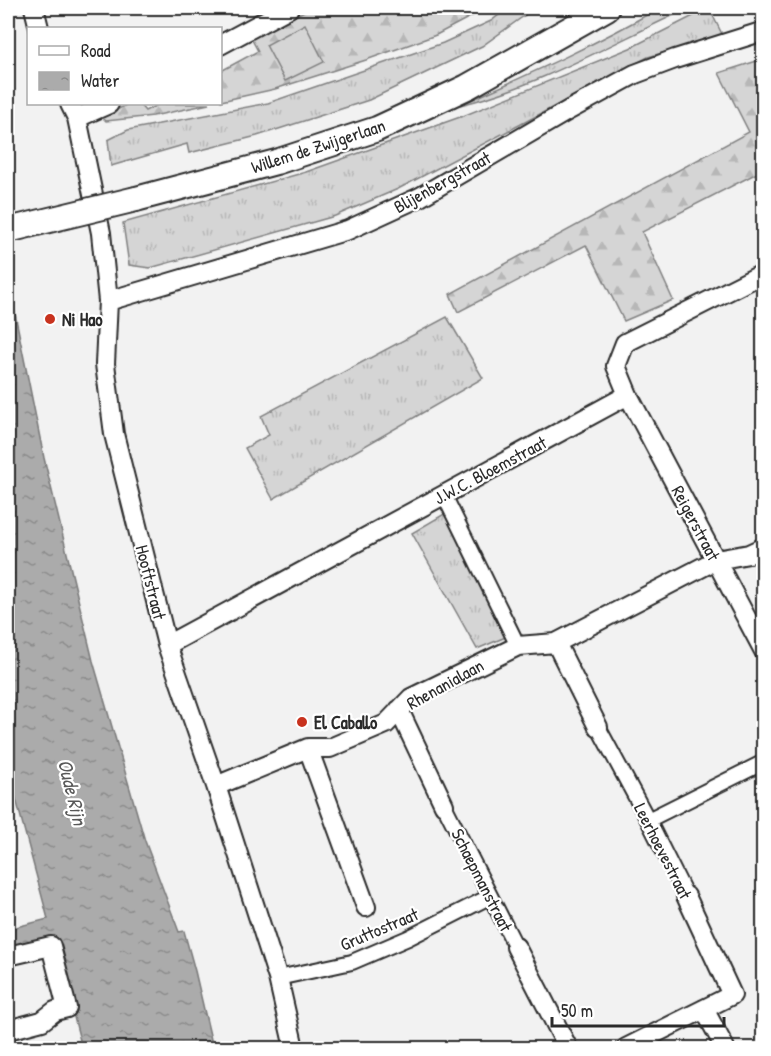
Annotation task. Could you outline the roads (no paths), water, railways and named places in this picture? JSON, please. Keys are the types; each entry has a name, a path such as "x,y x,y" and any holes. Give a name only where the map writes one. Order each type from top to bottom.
{"street":[{"path":"34,8 39,27"},
{"path":"222,44 289,8"},
{"name":"Willem de Zwijgerlaan","path":"8,230 276,162 377,129 467,87 607,8"},
{"name":"Blijenbergstraat","path":"108,302 348,230 420,197 635,74 764,31"},
{"path":"74,111 104,105"},
{"name":"Hooftstraat","path":"74,111 102,233 108,302 105,364 114,434 167,645 216,786 278,978 294,1048"},
{"path":"628,395 616,366 625,344 764,273"},
{"name":"J.W.C. Bloemstraat","path":"167,645 628,395"},
{"name":"Reigerstraat","path":"628,395 764,651"},
{"path":"444,495 518,646"},
{"name":"Rhenanialaan","path":"216,786 308,748 330,748 386,724 411,698 518,646 556,643 716,560 749,554 764,547"},
{"name":"Leerhoevestraat","path":"556,643 648,820 732,995 704,1009"},
{"name":"Schaepmanstraat","path":"399,710 489,897 568,1048"},
{"path":"308,748 366,907"},
{"path":"648,820 764,762"},
{"name":"Gruttostraat","path":"278,978 352,962 408,938 489,897"},
{"path":"8,956 51,946 67,1008 55,1011 42,1021 8,1030"},
{"path":"626,1048 704,1009 725,1048"}],"water":[{"name":"Oude Rijn","path":"8,279 44,458 93,661 145,841 179,932 184,931 213,1048 82,1048 53,936 8,948 8,929 48,919 8,769"}],"place":[{"name":"Ni Hao","path":"50,319"},
{"name":"El Caballo","path":"302,722"}]}
